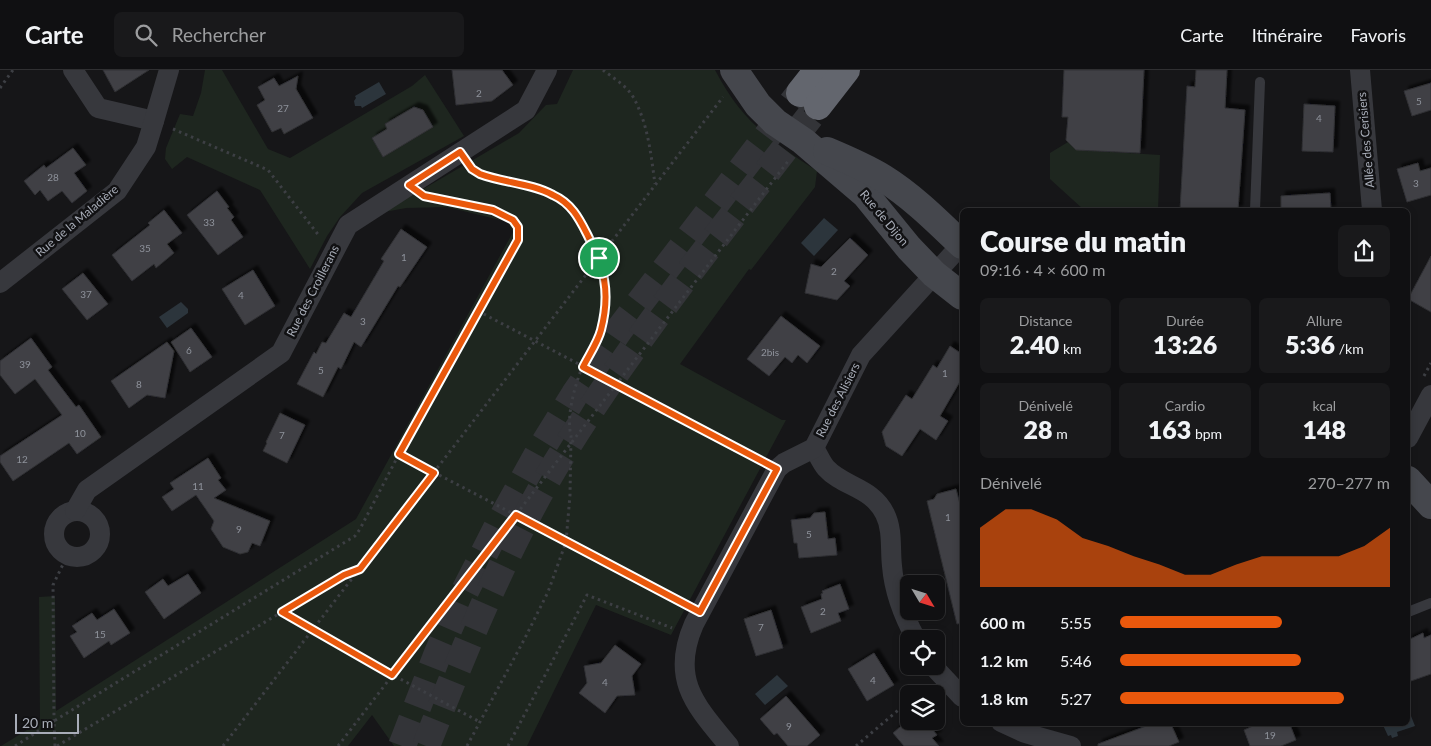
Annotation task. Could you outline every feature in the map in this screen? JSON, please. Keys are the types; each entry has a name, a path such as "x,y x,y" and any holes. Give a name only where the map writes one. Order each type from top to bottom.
{"highway":[{"path":"818,70 809,100 846,70"}],"street":[{"path":"73,70 98,108 154,122"},
{"name":"Rue de la Maladière","path":"0,283 117,190 146,147 169,70"},
{"name":"Rue des Croillerans","path":"67,556 56,546 54,530 56,523 61,517 75,511 87,490 281,353 348,225 526,110 547,70"},
{"name":"Allée des Cerisiers","path":"1360,70 1372,208"},
{"name":"Rue de Dijon","path":"736,73 758,105 775,122 803,141 865,194 909,248 934,274 960,294"},
{"name":"Rue de Dijon","path":"803,141 864,167 884,178 936,219 960,242"},
{"name":"Rue des Alisiers","path":"729,746 696,704 690,694 684,672 684,659 689,636 700,612 777,469 784,463 814,448 861,355 960,246"},
{"path":"1410,434 1431,395"},
{"path":"814,448 825,467 835,475 869,494 882,508 890,525 894,578 905,617 912,630"},
{"path":"1410,482 1431,505"},
{"path":"67,556 75,558 90,554 96,549 100,534 96,520 90,515 75,511"},
{"path":"941,675 960,695"},
{"path":"1010,726 1071,746"}],"lane":[{"path":"1255,208 1260,82"},
{"path":"1410,611 1431,603"}],"path":[{"path":"0,88 13,70"},
{"path":"603,70 631,95 642,118 650,147 655,184"},
{"path":"223,746 599,258 736,73"},
{"path":"154,122 268,170 333,254"},
{"path":"338,746 803,141"},
{"path":"460,152 472,169 480,174 540,189 566,203 577,214 599,258 606,280 605,310 601,331 583,367 569,414 571,436 570,495 566,542 548,592 467,746"},
{"path":"15,746 355,536 360,529 399,454 518,240 518,227 513,220 493,210 424,196 409,185"},
{"path":"478,311 777,469"},
{"path":"399,454 700,612"},
{"path":"67,556 53,585 54,721 56,746 344,575 360,569"},
{"path":"508,746 587,594 689,636"},
{"path":"282,612 392,675 480,722"},
{"path":"856,746 900,709"}],"shaded area":[{"path":"205,70 222,70 268,149 290,158 412,86 425,75 464,136 362,193 340,217 327,236 310,269 260,190 187,157 172,169 165,159 166,148 180,114 193,116 201,93"},
{"path":"573,70 715,70 725,88 747,117 771,139 817,171 815,187 751,270 749,269 680,364 782,420 786,420 671,635 596,605 527,746 394,746 372,715 348,746 1,746 40,722 39,597 55,596 56,711 356,519 513,232 508,222 447,207 406,208 384,212 519,133 546,105 557,104"},
{"path":"379,82 386,94 362,108 361,106 355,106 355,96"},
{"path":"1068,142 1079,150 1160,155 1158,208 1082,208 1050,179 1050,153"},
{"path":"824,218 838,230 814,256 801,243"},
{"path":"181,302 188,309 188,313 167,328 159,317"},
{"path":"777,675 788,686 765,705 755,694"},
{"path":"1410,714 1415,726 1397,732 1398,736 1392,738 1391,735 1388,736 1383,726 1410,726"}],"building":[{"path":"103,70 149,70 115,92"},
{"path":"452,70 502,70 513,85 492,101 456,105"},
{"path":"1064,70 1144,70 1140,153 1076,150 1066,140 1068,117 1062,117"},
{"path":"1196,70 1227,70 1225,108 1245,110 1238,208 1180,208 1187,86 1195,87"},
{"path":"298,76 296,89 313,118 284,134 281,128 272,132 257,105 265,100 258,87 274,78 279,86"},
{"path":"1431,83 1431,110 1412,116 1404,91"},
{"path":"1304,104 1335,106 1333,152 1302,151"},
{"path":"414,107 423,110 433,127 383,157 372,138 387,129 385,124"},
{"path":"73,148 86,165 74,173 87,191 72,203 62,191 48,201 40,190 35,195 24,181 44,165 46,168"},
{"path":"1418,163 1420,171 1431,168 1431,195 1407,202 1397,169"},
{"path":"217,191 229,207 227,208 234,217 231,220 243,237 218,255 187,215"},
{"path":"1330,193 1331,208 1281,208 1281,196"},
{"path":"164,210 182,233 167,244 174,253 156,268 154,264 132,281 112,255 150,225 148,223"},
{"path":"401,229 427,247 400,287 398,286 361,347 354,342 341,369 338,367 323,397 297,384 314,352 316,354 322,342 326,343 344,313 351,317 384,261 381,259"},
{"path":"850,238 868,255 844,281 850,286 837,300 805,293 811,264 821,267"},
{"path":"1431,256 1431,312 1410,300 1410,295"},
{"path":"253,270 275,306 245,325 222,289"},
{"path":"83,273 108,304 87,320 62,289"},
{"path":"781,316 820,346 807,363 798,355 792,363 785,357 769,376 747,359"},
{"path":"191,328 212,357 190,372 171,342"},
{"path":"31,338 52,367 48,370 76,407 79,405 101,437 77,454 69,443 13,481 0,462 0,456 62,415 35,379 15,394 0,375 0,361"},
{"path":"167,342 174,351 165,398 147,395 129,408 111,381"},
{"path":"950,346 960,353 960,381 940,416 948,421 936,440 920,429 902,456 886,446 882,432 906,395 912,399 933,365 937,368"},
{"path":"280,413 305,425 287,463 263,451"},
{"path":"208,458 221,478 218,480 226,490 214,498 270,521 260,546 252,543 248,552 240,554 223,547 211,529 214,521 196,495 172,511 162,497 174,489 170,483"},
{"path":"956,489 960,504 960,623 957,624 927,501 934,499 937,494"},
{"path":"825,512 828,539 835,538 837,555 799,558 797,543 794,543 791,520 810,518 814,513"},
{"path":"188,574 201,593 164,619 145,592 163,579 168,586"},
{"path":"840,584 849,609 838,613 841,621 811,633 801,607 822,599 822,591"},
{"path":"114,609 130,633 111,645 109,641 84,658 70,636 77,632 72,626 92,613 97,620"},
{"path":"771,610 783,648 756,656 744,619"},
{"path":"1423,633 1424,638 1431,635 1431,674 1410,681 1410,639"},
{"path":"615,645 641,664 632,676 635,695 617,696 605,713 579,693 587,683 584,666 601,663"},
{"path":"874,653 894,685 867,701 848,669"},
{"path":"786,696 820,735 807,746 788,746 777,733 774,735 760,719"},
{"path":"1146,726 1172,726 1179,742 1169,746 1098,746 1098,744"},
{"path":"1253,726 1291,726 1296,740 1281,746 1250,746 1244,730"},
{"path":"900,727 900,730 933,730 937,735 932,738 939,746 904,746 893,733"}],"tunnel":[{"path":"402,746 463,595 498,526 538,454 575,394 619,330 800,93"},
{"path":"426,746 485,602 519,532 556,464 649,326 818,106"}],"route":[{"path":"460,152 472,169 480,174 540,189 566,203 577,214 599,258 606,280 605,310 601,331 583,367 777,469 700,612 516,515 392,675 282,612 344,575 360,569 434,473 399,454 518,240 518,227 513,220 493,210 424,196 409,185 460,152"}]}
